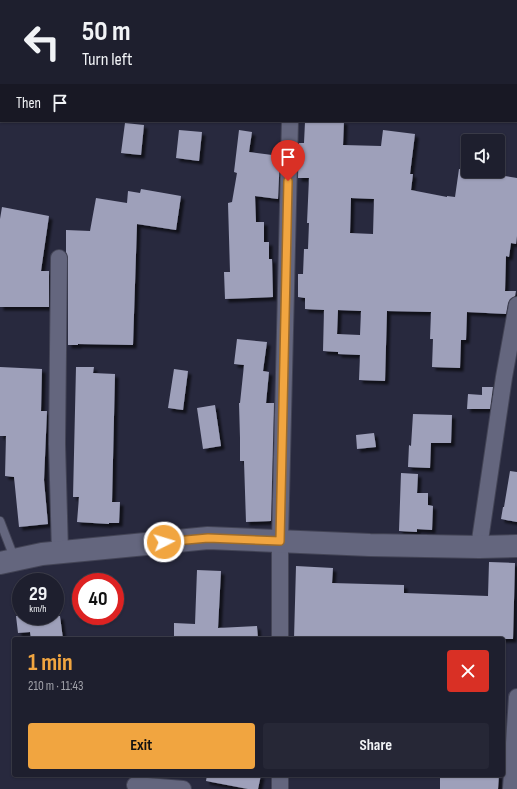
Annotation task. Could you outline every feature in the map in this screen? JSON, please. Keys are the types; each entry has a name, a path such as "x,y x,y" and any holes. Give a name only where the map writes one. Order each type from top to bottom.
{"street":[{"path":"280,637 280,541 290,122"},
{"path":"59,258 57,444 60,552"},
{"path":"479,547 504,377 517,305"},
{"path":"8,562 42,554 208,538 370,545 479,547 517,546"},
{"path":"511,789 517,697"},
{"path":"280,777 280,789"},
{"path":"136,785 183,789"}],"lane":[{"path":"0,521 8,562"}],"building":[{"path":"305,122 344,122 343,145 381,146 383,130 415,134 410,174 413,174 411,190 447,197 455,197 459,169 461,169 461,178 505,178 505,176 517,178 517,236 516,244 511,243 509,257 506,256 505,291 516,291 515,296 510,299 508,303 506,314 467,312 466,340 461,340 460,368 432,367 433,339 430,339 431,312 387,311 385,381 359,380 360,355 338,354 338,352 323,351 324,310 305,309 305,298 298,297 298,274 303,274 304,249 308,249 309,223 307,223 309,178 298,178 299,143 304,143","holes":["351,198 374,199 373,234 350,233","338,310 361,311 360,335 337,334"]},
{"path":"125,123 144,125 141,155 121,153"},
{"path":"179,130 202,132 199,161 176,158"},
{"path":"239,130 252,132 249,152 280,156 278,199 255,196 256,222 264,222 264,242 269,242 269,259 272,259 273,297 225,299 224,272 230,272 228,203 232,202 237,173 234,172"},
{"path":"141,189 181,196 176,230 137,224 133,345 68,345 68,258 66,252 66,230 90,231 96,198 127,203 128,191 140,193"},
{"path":"2,207 49,216 41,271 49,271 49,307 0,307 0,219"},
{"path":"237,339 267,342 263,371 269,372 266,403 274,403 271,521 246,522 244,461 240,461 239,403 244,365 234,364"},
{"path":"0,367 42,369 41,411 47,411 44,480 48,524 19,527 14,477 5,476 6,436 0,436"},
{"path":"76,367 94,367 93,373 115,374 112,502 120,502 119,523 109,524 77,522 79,497 73,497"},
{"path":"174,369 188,371 183,410 168,408"},
{"path":"482,387 493,387 490,409 467,409 468,394 482,395"},
{"path":"215,405 221,446 203,449 197,408"},
{"path":"413,414 452,415 451,443 431,443 430,468 408,467"},
{"path":"374,433 376,447 357,449 356,435"},
{"path":"510,471 517,472 517,522 501,519"},
{"path":"401,473 418,474 417,493 428,493 428,505 433,506 432,530 417,529 417,532 399,531"},
{"path":"489,562 515,563 513,639 505,639 505,637 294,637 296,566 333,568 332,583 404,585 404,593 488,596"},
{"path":"197,570 221,571 218,628 257,626 258,637 174,637 174,623 195,624"},
{"path":"17,625 61,625 63,637 31,637 30,632 18,633"},
{"path":"207,777 261,777 258,789 248,789 206,781"},
{"path":"440,777 499,777 498,789 440,789"}],"route":[{"path":"164,542 208,538 280,541 288,181"}]}
